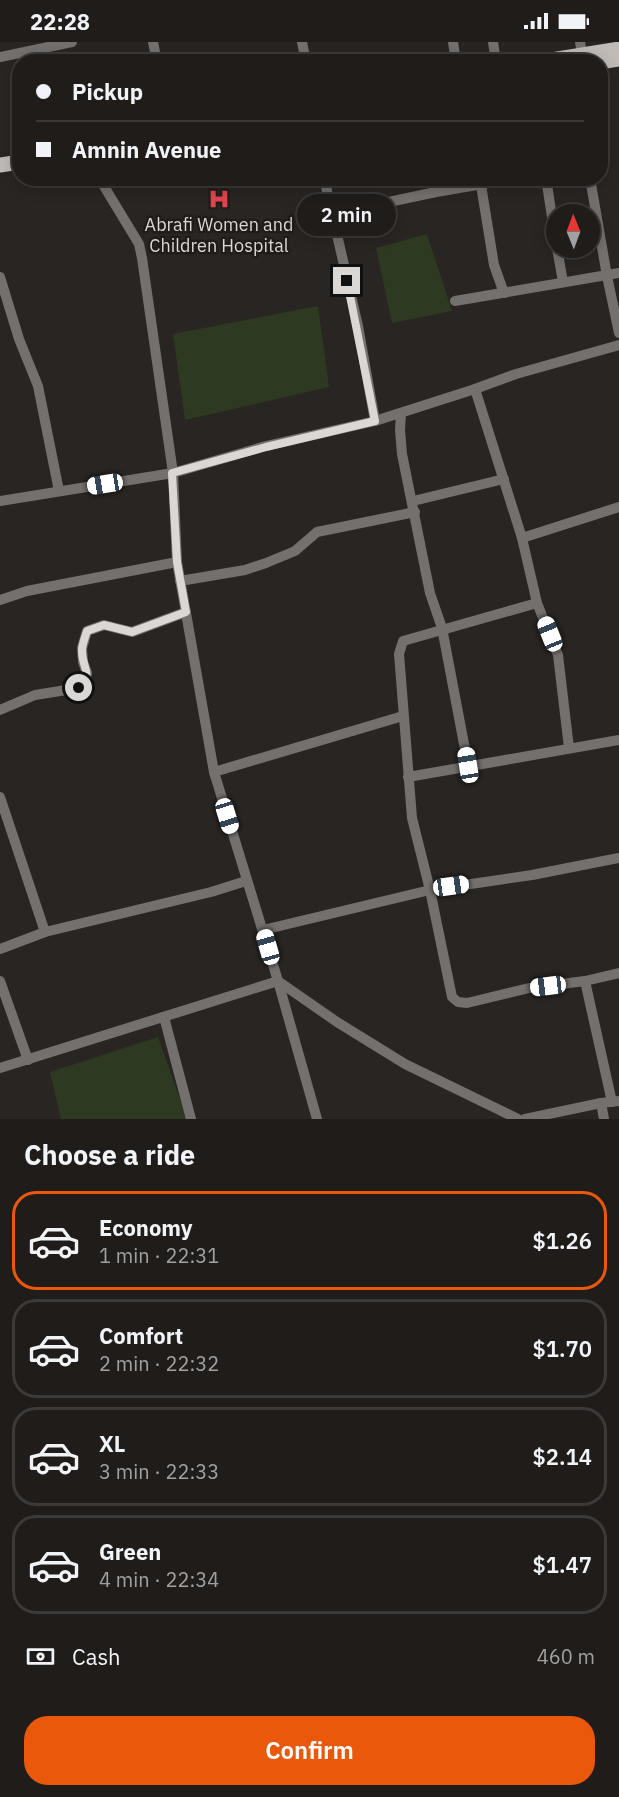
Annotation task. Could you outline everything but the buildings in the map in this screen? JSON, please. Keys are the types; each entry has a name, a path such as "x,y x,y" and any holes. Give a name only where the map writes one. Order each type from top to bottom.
{"main road":[{"path":"563,54 581,48 619,49"}],"street":[{"path":"14,54 72,42"},
{"path":"104,186 133,234 140,251 172,473 177,562 214,772 263,930 317,1119"},
{"path":"326,186 358,326 375,421"},
{"path":"332,214 463,186"},
{"path":"482,186 494,265 504,293"},
{"path":"547,186 550,204"},
{"path":"591,186 619,333"},
{"path":"559,258 563,282"},
{"path":"455,301 619,273"},
{"path":"0,277 19,339 38,386 59,491"},
{"path":"0,501 172,473 266,447 375,421 516,374 619,345"},
{"path":"475,389 522,538 537,603 558,655 569,748"},
{"path":"401,413 402,454 430,593 442,628 468,765"},
{"path":"180,581 245,570 294,550 317,532 504,479"},
{"path":"522,538 619,507"},
{"path":"0,600 27,591 177,562"},
{"path":"537,603 442,628 403,641 400,648 412,818 430,890 452,997 458,1002 466,1003 529,988 585,981 619,973"},
{"path":"0,710 35,695 79,688 85,681 87,673 82,662 82,648 87,631 104,625 132,632 186,612"},
{"path":"214,772 404,716"},
{"path":"408,777 619,740"},
{"path":"0,797 45,932"},
{"path":"263,930 430,890 532,875 619,858"},
{"path":"0,949 45,932 211,892 246,880"},
{"path":"0,981 27,1060"},
{"path":"0,1068 278,981"},
{"path":"278,981 337,1022 405,1064 518,1119"},
{"path":"585,981 610,1102 604,1119"},
{"path":"164,1017 191,1119"},
{"path":"525,1119 610,1102"}],"green space":[{"path":"427,234 452,311 392,323 376,248"},
{"path":"318,306 329,387 185,420 173,334"},
{"path":"158,1037 187,1119 61,1119 50,1072"}],"place":[{"name":"Abrafi Women and Children Hospital","path":"219,199"}],"route":[{"path":"79,688 85,681 87,673 82,662 82,648 87,631 104,625 132,632 186,612 177,562 172,473 266,447 375,421 358,326 347,281"}]}
